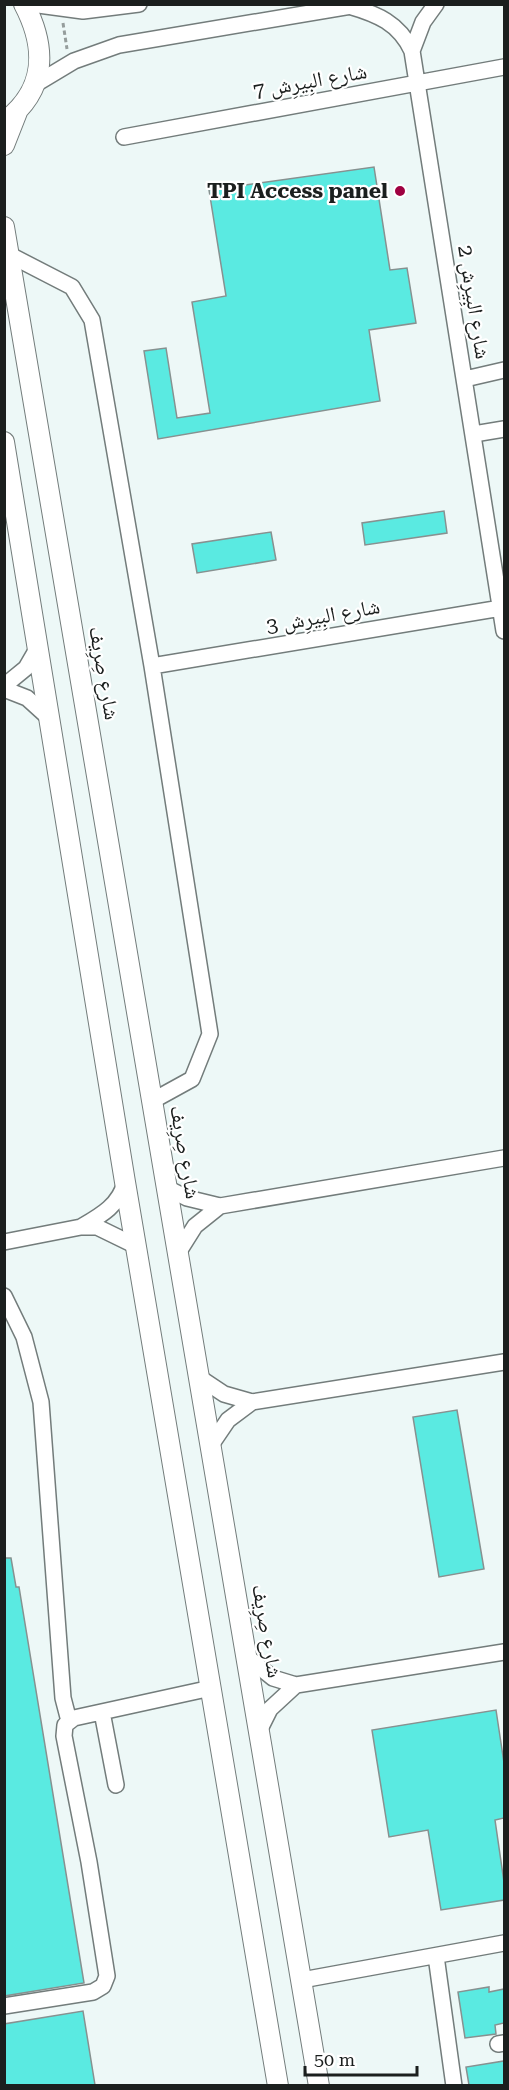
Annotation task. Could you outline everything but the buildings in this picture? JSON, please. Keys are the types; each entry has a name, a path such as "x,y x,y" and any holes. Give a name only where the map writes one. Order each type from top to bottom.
{"main road":[{"path":"4,145 11,117 34,85 40,57 36,28 24,4"},
{"name":"شارع صِرِيف","path":"4,227 319,2085"},
{"path":"4,442 136,1246 278,2085"}],"street":[{"path":"31,4 64,10 101,10 139,4"},
{"name":"شارع البِيرِش 2","path":"412,51 423,22 436,4"},
{"path":"34,85 74,61 118,45 355,5"},
{"name":"شارع البِيرِش 2","path":"355,5 388,21 402,34 412,51 504,631"},
{"name":"شارع البِيرِش 7","path":"124,137 504,67"},
{"path":"8,254 72,287 92,320 152,666 210,1034 192,1079 152,1101"},
{"path":"465,378 504,370"},
{"path":"474,434 504,429"},
{"name":"شارع البِيرِش 3","path":"152,666 501,608"},
{"path":"37,649 26,668 4,688 27,698 48,717"},
{"path":"167,1188 198,1202 220,1206 504,1158"},
{"path":"81,1227 113,1205 123,1193 126,1182"},
{"path":"178,1253 195,1226 220,1206"},
{"path":"4,1242 81,1227 97,1227 136,1246"},
{"path":"4,1296 24,1337 41,1402 63,1698 69,1721"},
{"path":"200,1378 224,1394 252,1402 504,1362"},
{"path":"212,1445 228,1420 252,1402"},
{"path":"246,1656 273,1678 296,1684 504,1652"},
{"path":"259,1731 270,1709 296,1684"},
{"path":"4,2006 93,1992 103,1986 107,1976 89,1862 63,1730 69,1721 211,1688"},
{"path":"102,1712 116,1785"},
{"path":"302,1980 504,1943"},
{"path":"436,1956 454,2085"}],"path":[{"path":"64,10 65,44 74,61"}],"place":[{"name":"TPI Access panel","path":"400,191"}]}
